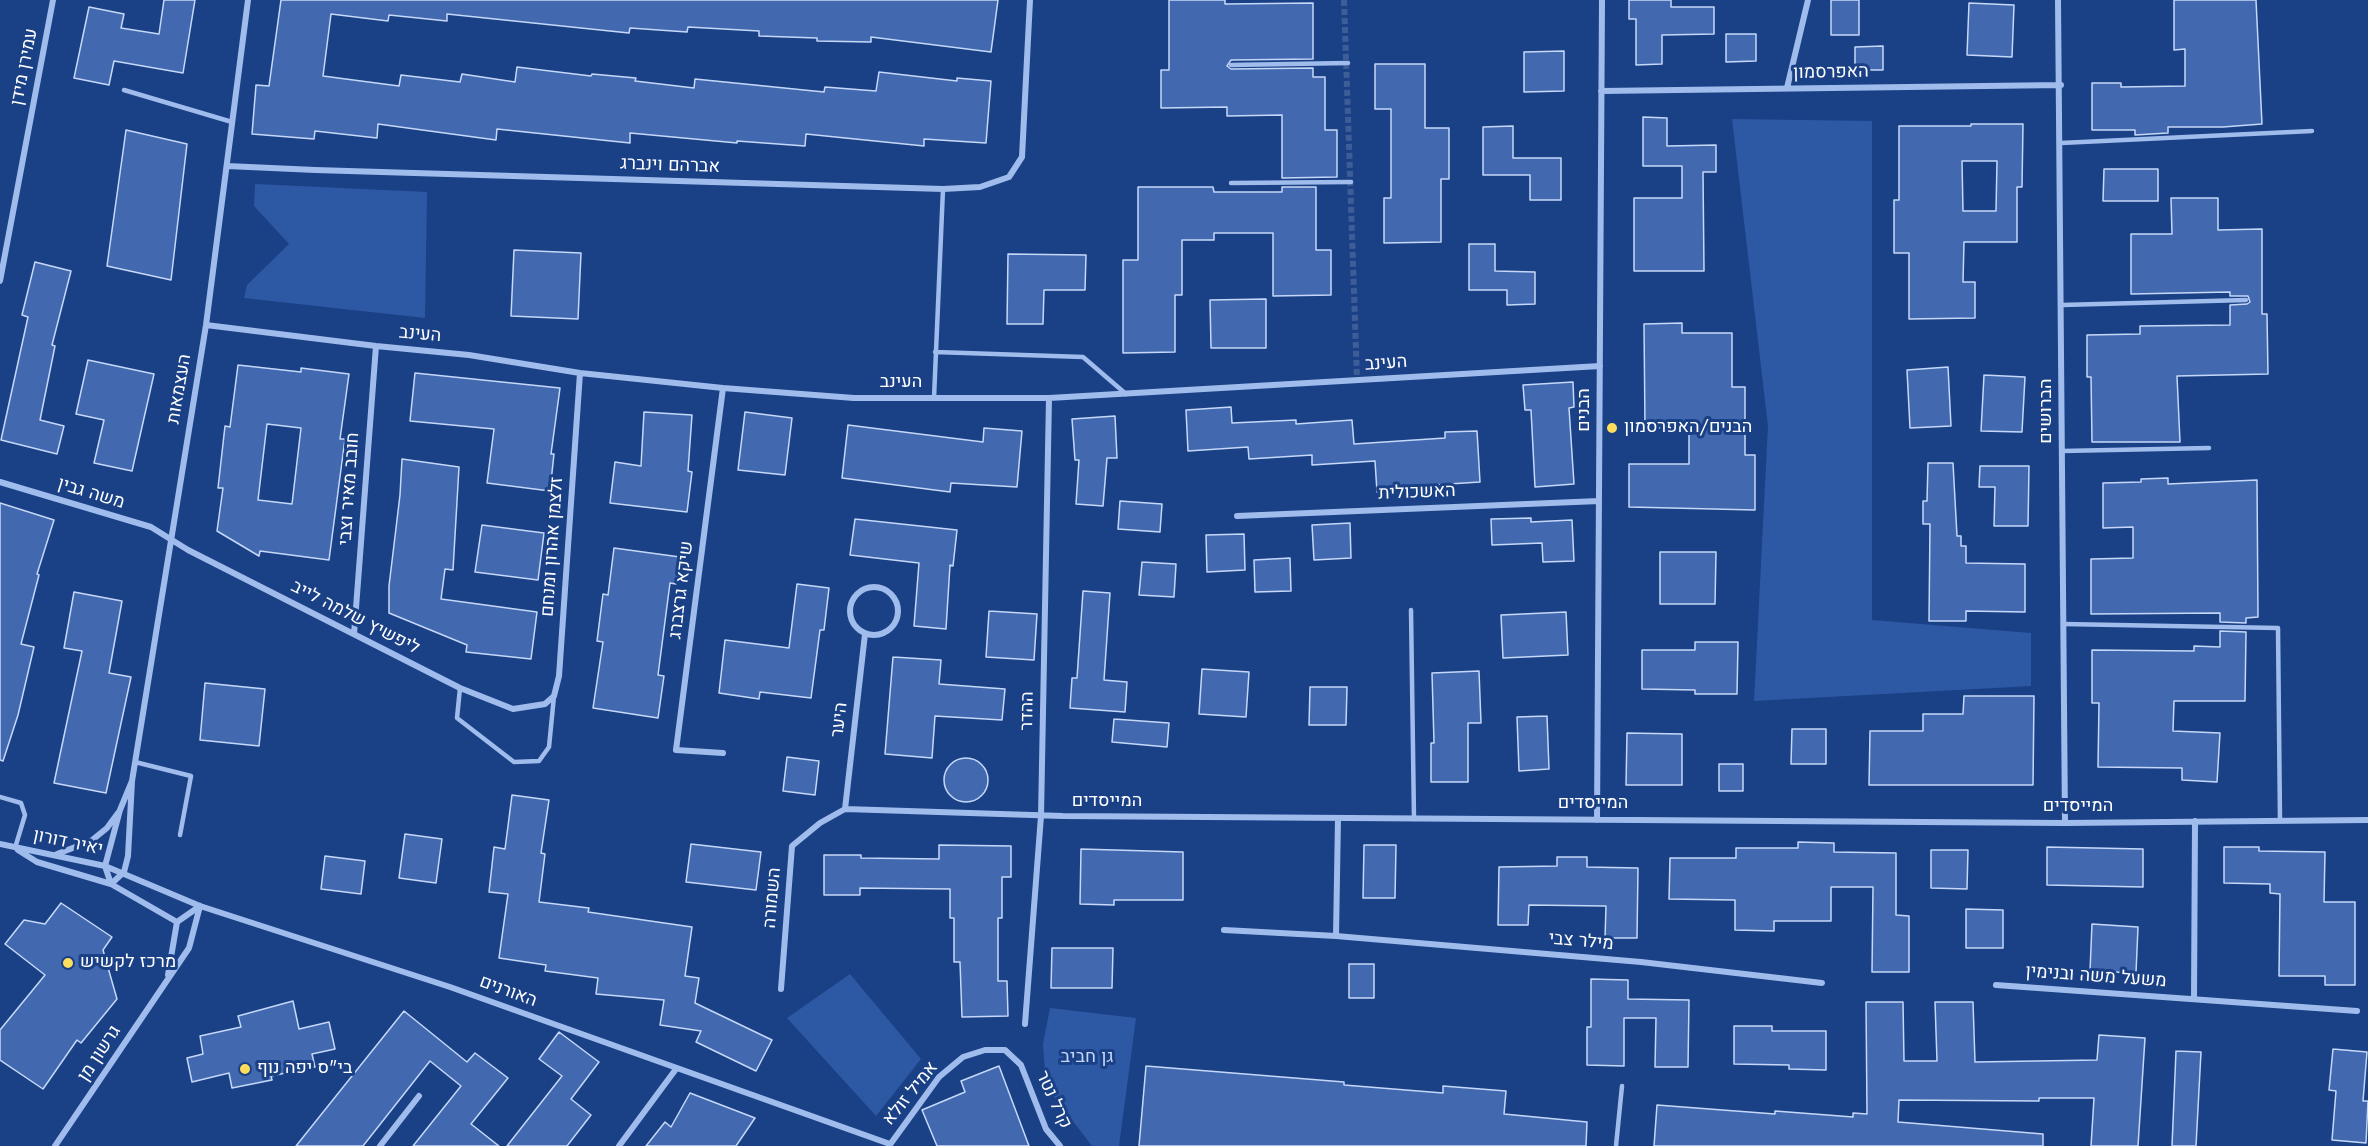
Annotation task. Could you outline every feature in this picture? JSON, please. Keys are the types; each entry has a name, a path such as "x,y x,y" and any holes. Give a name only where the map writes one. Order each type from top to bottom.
{"street":[{"name":"עמירן מידן","path":"0,281 54,0"},
{"name":"העצמאות","path":"124,873 128,856 132,781 206,325 248,0"},
{"name":"אברהם וינברג","path":"227,166 315,171 943,189 980,187 1008,177 1022,157 1030,0"},
{"name":"הבנים","path":"1597,820 1602,0"},
{"path":"1787,88 1808,0"},
{"name":"הברושים","path":"2058,0 2061,85 2065,823"},
{"name":"האפרסמון","path":"1601,91 2061,85"},
{"name":"העינב","path":"206,325 469,355 580,373 723,388 854,398 1049,399 1600,366"},
{"name":"חובב מאיר וצבי","path":"354,634 376,346"},
{"name":"זלצמן אהרון ומנחם","path":"554,696 559,676 580,373"},
{"name":"שיקא גרצברג","path":"723,388 676,750 723,753"},
{"name":"ההדר","path":"1025,1024 1041,816 1049,399"},
{"name":"משה גבין","path":"0,482 151,527 171,539"},
{"name":"האשכולית","path":"1237,516 1599,501"},
{"name":"ליפשיץ שלמה לייב","path":"171,539 188,550 460,688 513,709 545,705 554,696"},
{"path":"865,588 882,588 894,597 898,612 897,620 887,632 880,635 865,634 852,623 849,615 852,599 865,588"},
{"name":"היער","path":"845,809 865,634"},
{"name":"העצמאות","path":"105,866 120,810 132,781"},
{"name":"המייסדים","path":"845,809 1041,816 1414,819 2065,823 2368,819"},
{"name":"השמורה","path":"781,989 792,846 820,823 845,809"},
{"name":"העצמאות","path":"57,854 91,841 107,828 120,810"},
{"path":"1336,936 1338,818"},
{"name":"משעל משה ובנימין","path":"2194,821 2194,999"},
{"name":"יאיר דורון","path":"1,846 57,854 115,869"},
{"name":"יאיר דורון","path":"15,848 38,862 110,883"},
{"path":"105,866 110,883 177,922 200,906"},
{"name":"האורנים","path":"115,869 200,906 450,987 890,1145"},
{"path":"110,883 124,873"},
{"name":"גרשון מן","path":"55,1146 189,948 200,906"},
{"name":"גרשון מן","path":"168,978 177,922"},
{"name":"מילר צבי","path":"1224,930 1336,936 1641,962 1822,983"},
{"name":"משעל משה ובנימין","path":"1996,985 2357,1011"},
{"name":"אמיל זולא","path":"890,1145 939,1077 963,1057 986,1050 1005,1050 1021,1065"},
{"name":"קרל נטר","path":"1021,1065 1046,1129 1060,1146"},
{"path":"620,1146 676,1069"},
{"path":"380,1146 419,1096"}],"lane":[{"path":"1231,66 1348,63"},
{"path":"124,90 232,122"},
{"path":"2061,143 2312,132"},
{"path":"1231,183 1351,182"},
{"path":"934,398 943,189"},
{"path":"2061,305 2246,300"},
{"path":"935,352 1083,357 1126,394"},
{"path":"2062,451 2209,448"},
{"path":"1411,610 1414,819"},
{"path":"2063,624 2278,628 2280,820"},
{"path":"460,688 457,718 514,762 539,762 549,747 554,696"},
{"path":"135,762 191,776 180,835"},
{"path":"0,797 21,803 25,815 15,848"},
{"path":"1616,1146 1622,1086"}],"green space":[{"path":"1732,119 1872,121 1872,620 2031,633 2031,686 1754,701 1768,426"},
{"path":"255,184 427,192 425,318 244,298 247,285 289,244 254,206"},
{"path":"850,974 921,1059 876,1116 787,1018"},
{"name":"גן חביב","path":"1050,1008 1136,1018 1119,1146 1092,1146 1046,1086 1043,1044"}],"building":[{"path":"164,0 195,0 183,73 114,61 109,85 74,78 89,7 124,14 121,28 159,34"},
{"path":"281,0 998,0 991,52 871,37 871,42 817,41 817,38 759,36 759,31 688,27 687,32 630,28 629,33 447,14 447,21 389,15 388,21 331,14 323,76 399,86 401,75 460,82 462,74 515,82 517,67 591,76 592,74 636,78 635,81 694,88 695,79 824,92 825,87 876,91 879,72 957,81 957,78 991,81 986,143 924,139 924,146 806,134 805,146 737,141 737,143 630,133 630,143 497,129 496,140 378,124 377,138 315,131 314,139 252,134 256,85 269,86"},
{"path":"1169,0 1225,0 1225,4 1313,3 1313,59 1231,60 1227,66 1231,69 1313,68 1313,77 1325,77 1325,130 1337,130 1337,177 1282,178 1282,115 1227,116 1227,107 1161,108 1161,70 1169,70"},
{"path":"1629,0 1671,0 1671,7 1714,7 1714,34 1662,35 1662,64 1636,65 1636,19 1629,19"},
{"path":"1831,0 1859,0 1859,35 1831,35"},
{"path":"2174,0 2256,0 2262,124 2168,127 2168,133 2135,135 2135,130 2092,130 2092,83 2121,83 2121,87 2185,86 2185,49 2174,50"},
{"path":"1969,3 2014,5 2012,57 1967,55"},
{"path":"1726,34 1756,34 1756,61 1726,62"},
{"path":"1883,46 1883,70 1855,70 1855,47"},
{"path":"1564,51 1564,91 1524,92 1524,52"},
{"path":"1375,64 1425,64 1425,128 1449,128 1449,179 1441,179 1441,242 1384,243 1384,198 1391,198 1391,109 1375,109"},
{"path":"1643,117 1667,118 1667,146 1716,145 1716,172 1703,172 1704,271 1634,271 1634,198 1682,198 1682,166 1643,166"},
{"path":"1971,124 2023,124 2022,187 2017,187 2017,242 1964,242 1963,282 1975,282 1975,318 1909,319 1909,253 1894,253 1894,200 1899,200 1899,126 1971,126","holes":["1962,161 1997,161 1996,211 1963,211"]},
{"path":"1513,126 1513,158 1561,158 1561,200 1530,200 1530,175 1483,175 1483,127"},
{"path":"126,130 187,144 171,280 107,266"},
{"path":"2104,169 2158,169 2158,201 2103,201"},
{"path":"1138,187 1213,187 1214,192 1282,192 1282,187 1316,187 1316,250 1331,250 1331,295 1273,296 1273,233 1214,233 1214,240 1182,240 1182,295 1175,295 1175,352 1123,353 1123,260 1138,260"},
{"path":"2171,198 2218,198 2218,230 2262,229 2262,314 2267,314 2268,374 2177,376 2180,442 2092,442 2091,377 2087,377 2087,335 2140,334 2140,326 2230,325 2230,305 2250,302 2248,296 2230,296 2230,292 2131,294 2131,234 2172,234"},
{"path":"1469,244 1495,244 1495,271 1535,272 1535,304 1507,305 1507,290 1469,290"},
{"path":"514,250 581,253 578,319 511,316"},
{"path":"1008,254 1086,255 1085,290 1044,290 1043,324 1007,324"},
{"path":"35,262 71,271 52,345 55,346 40,420 64,426 57,454 1,440 28,317 22,315"},
{"path":"1266,299 1266,348 1211,348 1210,300"},
{"path":"1682,323 1682,333 1732,333 1732,387 1745,387 1745,455 1755,455 1755,510 1629,507 1629,464 1689,464 1689,428 1645,428 1644,324"},
{"path":"88,360 154,374 132,471 94,463 104,420 76,414"},
{"path":"238,365 301,372 301,368 349,374 340,439 345,439 329,560 260,551 259,556 217,531 223,488 218,488 225,426 230,427","holes":["267,424 301,428 292,504 258,500"]},
{"path":"1948,367 1951,426 1910,428 1907,370"},
{"path":"415,373 560,388 551,454 554,454 550,491 487,483 494,429 410,421"},
{"path":"1984,375 2025,377 2022,432 1981,431"},
{"path":"1573,382 1574,407 1569,408 1574,484 1535,487 1531,410 1525,410 1523,385"},
{"path":"1231,407 1232,423 1296,420 1296,424 1352,420 1354,444 1445,438 1445,432 1477,431 1480,482 1418,486 1418,490 1377,492 1375,461 1312,465 1312,455 1249,459 1248,447 1188,451 1186,410"},
{"path":"644,412 692,415 688,471 692,472 687,512 610,503 615,462 641,466"},
{"path":"745,412 792,418 785,475 738,470"},
{"path":"1115,416 1117,458 1107,458 1103,506 1076,504 1079,460 1075,460 1072,419"},
{"path":"848,425 983,442 984,428 1022,431 1017,487 951,483 950,492 842,478"},
{"path":"402,459 459,467 453,570 445,569 441,599 537,612 531,659 466,652 467,645 389,613 389,586"},
{"path":"1928,463 1953,463 1957,536 1961,536 1961,546 1966,546 1966,563 2025,564 2025,612 1966,611 1966,621 1929,621 1930,524 1923,524 1923,501 1927,501"},
{"path":"1980,466 2029,466 2028,526 1994,526 1995,487 1979,487"},
{"path":"2168,478 2168,484 2257,480 2258,617 2246,618 2246,623 2220,622 2220,613 2091,614 2091,559 2133,558 2133,527 2103,528 2103,483 2141,482 2141,479"},
{"path":"1120,501 1162,504 1160,532 1118,529"},
{"path":"0,503 54,520 37,574 39,575 21,644 34,647 18,715 3,761 0,760"},
{"path":"1531,518 1531,522 1572,520 1574,561 1543,562 1542,543 1492,545 1491,519"},
{"path":"855,519 957,530 953,566 950,565 946,629 914,626 919,563 850,555"},
{"path":"1350,523 1351,558 1314,560 1312,525"},
{"path":"482,525 544,533 538,580 475,572"},
{"path":"1244,534 1245,570 1207,572 1206,535"},
{"path":"614,548 680,557 676,584 670,583 658,675 664,676 658,718 593,708 603,642 597,641 603,594 608,595"},
{"path":"1660,552 1716,552 1715,604 1660,604"},
{"path":"1290,558 1291,591 1255,592 1254,560"},
{"path":"1142,562 1176,564 1174,597 1139,595"},
{"path":"797,584 829,588 824,630 820,630 811,698 760,692 759,699 719,693 725,640 789,648"},
{"path":"1083,591 1110,593 1104,680 1127,682 1125,712 1070,708 1072,678 1077,678"},
{"path":"74,592 122,601 109,673 131,677 106,793 54,783 82,651 64,648"},
{"path":"989,611 1037,614 1034,660 986,657"},
{"path":"1566,612 1568,655 1503,658 1501,615"},
{"path":"2220,631 2246,632 2245,701 2174,701 2173,731 2220,733 2217,782 2182,780 2182,768 2098,767 2099,703 2092,703 2092,650 2194,651 2194,646 2220,647"},
{"path":"1695,642 1738,642 1737,694 1695,694 1695,690 1642,689 1642,650 1695,650"},
{"path":"893,657 941,660 939,684 1005,689 1002,720 935,716 932,758 885,754"},
{"path":"1202,669 1249,672 1246,717 1199,714"},
{"path":"1479,671 1481,723 1468,723 1468,782 1431,782 1431,743 1434,743 1432,673"},
{"path":"205,683 265,689 259,746 200,740"},
{"path":"1310,687 1347,687 1346,725 1309,725"},
{"path":"1964,696 2034,696 2033,785 1869,785 1870,731 1923,731 1923,714 1963,714"},
{"path":"1547,716 1549,769 1519,771 1517,717"},
{"path":"1114,719 1169,723 1167,747 1112,742"},
{"path":"1792,729 1826,729 1826,764 1791,764"},
{"path":"1627,733 1682,734 1682,785 1626,785"},
{"path":"787,757 819,761 815,795 783,791"},
{"path":"966,758 981,765 988,780 981,795 966,802 951,795 944,780 951,765"},
{"path":"1719,764 1743,764 1743,791 1719,791"},
{"path":"512,795 549,800 541,853 545,854 539,902 589,908 588,912 692,927 685,976 699,978 695,1003 772,1040 756,1071 696,1042 701,1031 660,1025 664,1000 596,994 598,978 545,971 546,965 499,958 508,894 489,892 494,847 505,849"},
{"path":"405,834 442,839 436,883 399,878"},
{"path":"1798,842 1834,843 1834,852 1896,853 1896,915 1909,916 1909,972 1872,972 1873,887 1831,887 1831,921 1774,921 1774,931 1735,930 1735,900 1669,899 1670,858 1736,858 1736,848 1798,848"},
{"path":"691,844 761,852 756,890 686,882"},
{"path":"939,845 1011,846 1011,877 1002,877 1002,918 998,918 998,981 1007,981 1008,1016 962,1017 960,962 954,962 954,918 950,918 950,889 860,888 860,895 824,895 824,855 939,859"},
{"path":"1364,845 1396,845 1395,898 1363,898"},
{"path":"2047,847 2143,849 2143,887 2047,885"},
{"path":"2224,847 2259,847 2259,851 2325,852 2324,902 2355,902 2355,985 2325,985 2325,976 2279,976 2280,894 2270,893 2270,884 2224,883"},
{"path":"1081,849 1183,852 1183,900 1114,900 1114,905 1080,904"},
{"path":"1931,850 1968,850 1967,889 1931,888"},
{"path":"325,856 365,861 361,894 321,889"},
{"path":"1557,857 1587,857 1587,867 1638,868 1637,938 1605,938 1606,906 1529,905 1528,925 1498,925 1499,867 1557,866"},
{"name":"מרכז לקשיש","path":"61,903 112,937 103,950 117,999 81,1043 77,1040 43,1089 0,1060 0,1030 45,975 5,944 24,920 45,924"},
{"path":"1966,909 2003,910 2003,948 1966,948"},
{"path":"2092,924 2138,927 2136,973 2090,971"},
{"path":"1052,948 1113,948 1112,988 1051,988"},
{"path":"1349,964 1374,964 1374,998 1349,998"},
{"path":"1591,979 1628,980 1628,999 1689,1000 1688,1067 1655,1067 1656,1018 1624,1018 1624,1066 1587,1065 1587,1027 1591,1027"},
{"path":"293,1001 299,1029 329,1022 335,1049 312,1054 315,1067 271,1076 272,1080 232,1088 229,1073 192,1082 187,1058 203,1054 200,1036 241,1027 238,1016"},
{"path":"1866,1002 1903,1002 1904,1061 1937,1061 1935,1002 1973,1002 1975,1062 2097,1060 2099,1035 2145,1038 2138,1146 2091,1146 2094,1098 2039,1098 2039,1101 1899,1100 1898,1122 2043,1134 2043,1146 1654,1146 1657,1105 1775,1114 1775,1111 1853,1117 1853,1113 1867,1114"},
{"path":"404,1011 467,1062 475,1053 508,1078 471,1124 499,1146 413,1146 461,1086 430,1061 363,1146 296,1146"},
{"path":"1734,1026 1772,1026 1772,1031 1826,1031 1826,1070 1789,1069 1789,1065 1734,1064"},
{"path":"559,1032 599,1062 571,1099 591,1115 567,1146 507,1146 562,1076 539,1059"},
{"path":"2333,1049 2367,1052 2363,1101 2368,1101 2366,1143 2332,1140 2336,1091 2329,1090"},
{"path":"2176,1051 2201,1052 2196,1146 2172,1146"},
{"path":"999,1066 1029,1146 937,1146 922,1110 965,1092 961,1081"},
{"path":"1146,1066 1344,1082 1344,1085 1443,1093 1443,1086 1506,1091 1504,1114 1587,1122 1586,1146 1139,1146"},
{"path":"690,1093 755,1118 736,1146 646,1146 665,1122 671,1127"}],"tunnel":[{"path":"1344,0 1357,380"}],"place":[{"name":"הבנים/האפרסמון","path":"1612,428"},
{"name":"מרכז לקשיש","path":"68,963"},
{"name":"בי\"ס יפה נוף","path":"245,1069"}]}
